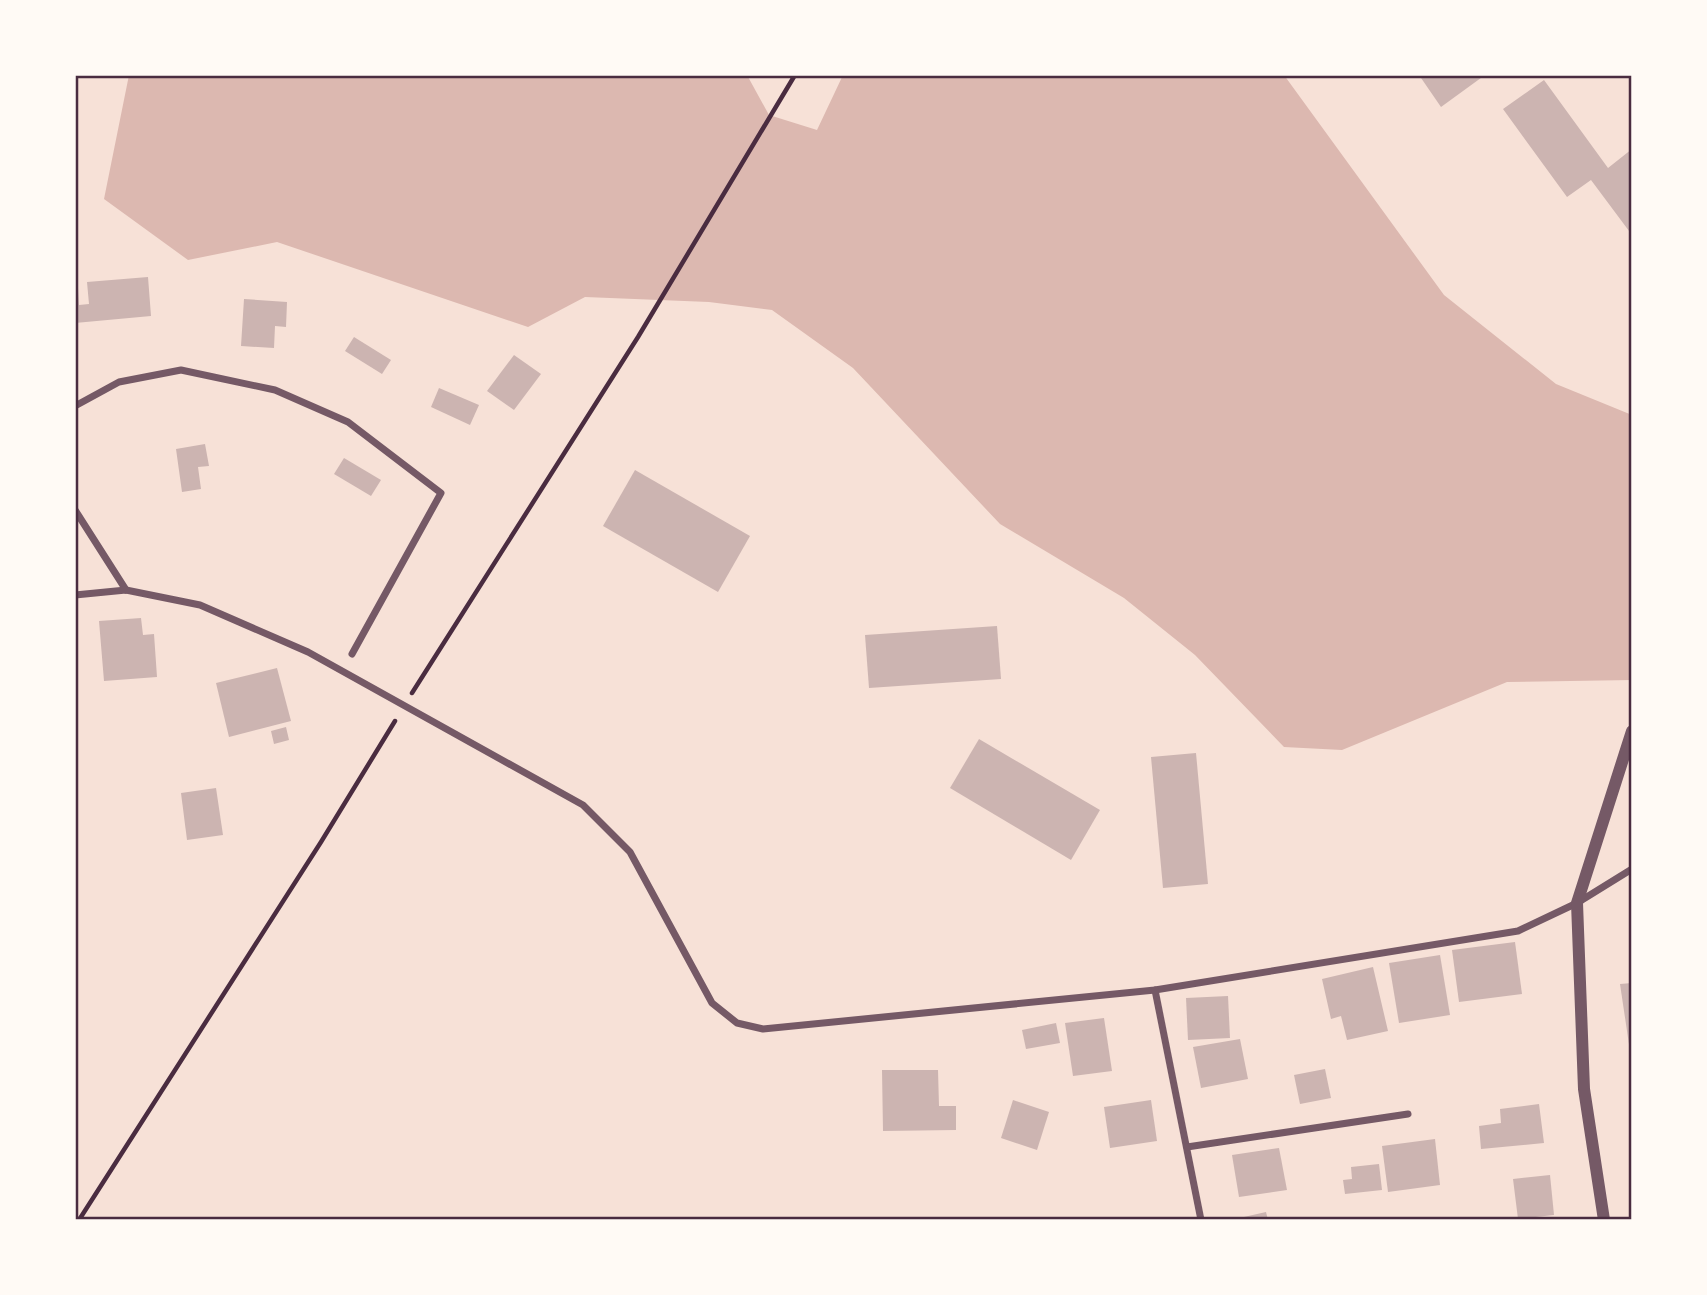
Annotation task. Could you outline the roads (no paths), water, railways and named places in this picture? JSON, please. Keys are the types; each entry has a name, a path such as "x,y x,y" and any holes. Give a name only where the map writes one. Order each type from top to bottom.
{"street":[{"path":"75,406 118,382 181,370 275,390 348,422 441,493 352,654"},
{"path":"75,510 125,590"},
{"path":"75,595 125,590 200,606 308,652 583,804 631,852 712,1003 737,1023 764,1029 1155,990 1518,931 1577,903 1632,869"},
{"path":"1604,1220 1584,1089 1577,903 1632,730"},
{"path":"1155,990 1201,1220"},
{"path":"1187,1147 1408,1114"}]}
